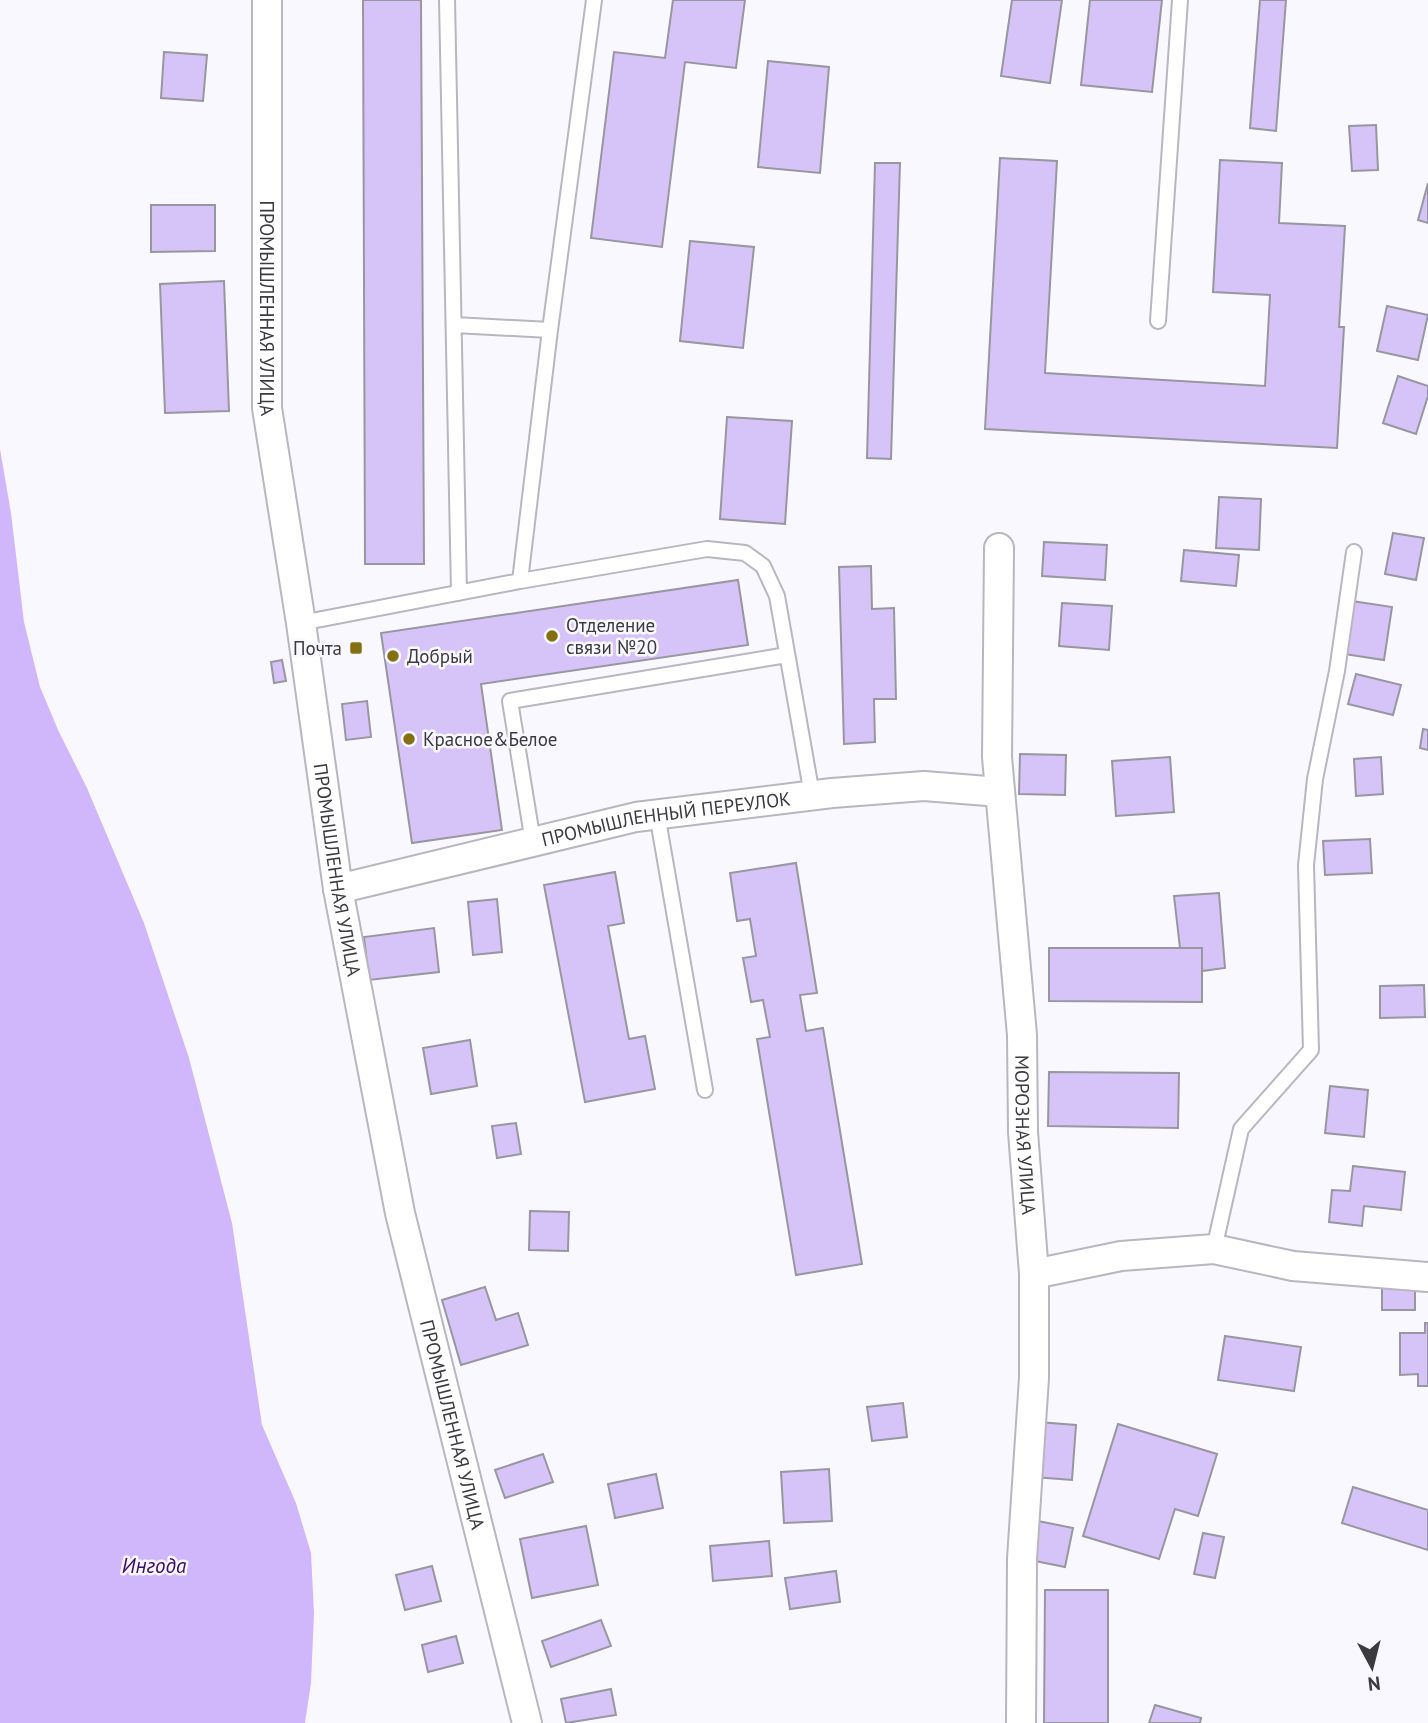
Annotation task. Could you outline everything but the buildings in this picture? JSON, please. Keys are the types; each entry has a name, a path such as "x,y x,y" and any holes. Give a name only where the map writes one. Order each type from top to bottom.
{"street":[{"name":"ПРОМЫШЛЕННАЯ УЛИЦА","path":"267,0 267,408 301,623 338,889 400,1213 527,1723"},
{"name":"МОРОЗНАЯ УЛИЦА","path":"999,548 997,757 1022,1035 1023,1132 1034,1274 1034,1378 1022,1559 1021,1723"},
{"name":"ПРОМЫШЛЕННЫЙ ПЕРЕУЛОК","path":"338,889 636,817 812,795 924,786 1000,792"},
{"path":"1034,1274 1121,1256 1214,1249 1293,1266 1428,1277"}],"lane":[{"path":"447,0 459,593"},
{"path":"520,581 594,0"},
{"path":"1158,321 1180,0"},
{"path":"455,325 550,330"},
{"path":"301,623 707,549 745,553 763,566 777,596 812,795"},
{"path":"1214,1249 1241,1129 1311,1050 1306,866 1315,779 1337,671 1354,552"},
{"path":"533,842 510,701 787,655"},
{"path":"657,814 705,1090"}],"water":[{"name":"Ингода","path":"0,449 11,513 24,622 40,687 87,788 144,923 189,1058 232,1223 262,1425 296,1503 311,1553 314,1613 311,1683 305,1723 0,1723"}],"place":[{"name":"Отделение связи №20","path":"552,636"},
{"name":"Почта","path":"356,648"},
{"name":"Добрый","path":"393,656"},
{"name":"Красное&Белое","path":"409,739"}]}
